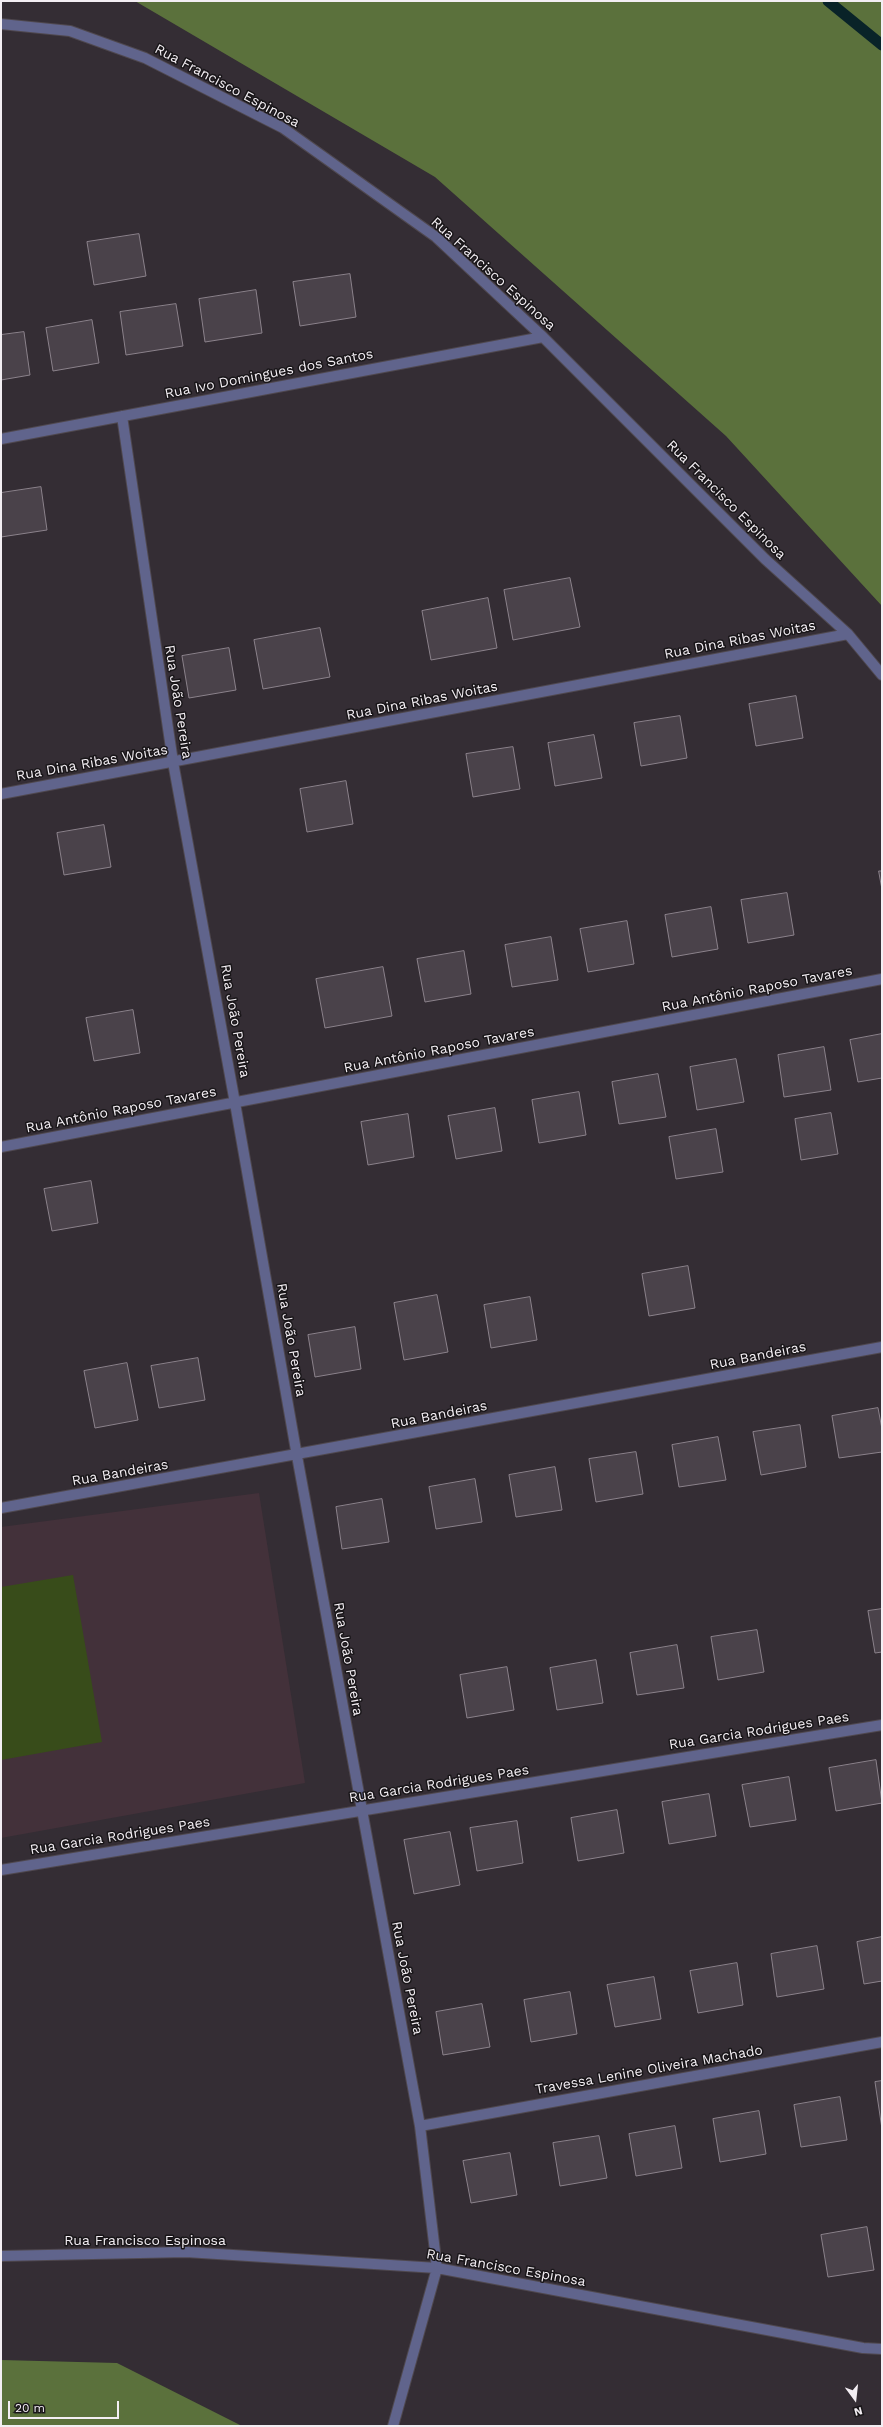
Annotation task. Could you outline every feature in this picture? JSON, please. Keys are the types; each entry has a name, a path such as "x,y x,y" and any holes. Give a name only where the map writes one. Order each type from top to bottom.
{"street":[{"name":"Rua Francisco Espinosa","path":"1,24 70,31 145,58 283,128 436,236 543,337 765,559 848,634 882,675"},
{"name":"Rua Ivo Domingues dos Santos","path":"1,439 543,337"},
{"name":"Rua João Pereira","path":"122,416 173,762 236,1103 297,1456 361,1811 420,2126 437,2268"},
{"name":"Rua Dina Ribas Woitas","path":"1,794 848,634"},
{"name":"Rua Antônio Raposo Tavares","path":"1,1147 882,979"},
{"name":"Rua Bandeiras","path":"1,1508 297,1456 882,1347"},
{"name":"Rua Garcia Rodrigues Paes","path":"1,1870 882,1725"},
{"name":"Travessa Lenine Oliveira Machado","path":"420,2126 882,2042"},
{"name":"Rua Francisco Espinosa","path":"1,2256 186,2252 437,2268 863,2348 882,2349"},
{"path":"393,2426 437,2268"}],"shaded area":[{"path":"259,1493 305,1783 1,1838 1,1527"}],"green space":[{"path":"135,1 882,1 882,606 726,436 435,177"},
{"path":"73,1575 102,1742 1,1760 1,1587"},
{"path":"1,2360 117,2363 242,2426 1,2426"}],"building":[{"path":"139,234 146,276 94,285 87,242"},
{"path":"350,274 356,317 300,326 293,282"},
{"path":"256,290 262,333 205,342 199,299"},
{"path":"176,304 183,346 126,355 120,312"},
{"path":"92,320 99,363 53,371 46,328"},
{"path":"24,332 30,375 1,380 1,335"},
{"path":"41,487 47,530 1,537 1,493"},
{"path":"570,578 580,627 513,640 504,590"},
{"path":"488,598 497,648 431,660 422,611"},
{"path":"320,628 330,677 263,689 254,640"},
{"path":"229,648 236,690 189,698 182,656"},
{"path":"796,696 803,738 756,746 749,704"},
{"path":"680,716 687,758 641,766 634,723"},
{"path":"594,735 602,778 555,786 548,743"},
{"path":"513,747 520,789 473,797 466,754"},
{"path":"346,781 353,824 307,832 300,789"},
{"path":"104,825 111,867 64,875 57,833"},
{"path":"879,871 882,871 882,889"},
{"path":"787,893 794,935 748,943 741,900"},
{"path":"711,907 718,949 672,957 665,915"},
{"path":"627,921 634,964 588,972 580,929"},
{"path":"551,937 558,980 512,987 505,945"},
{"path":"464,951 471,994 425,1002 417,959"},
{"path":"383,967 392,1016 325,1028 316,979"},
{"path":"133,1010 140,1053 94,1061 86,1018"},
{"path":"882,1034 882,1078 858,1082 850,1040"},
{"path":"824,1047 831,1090 784,1097 778,1055"},
{"path":"736,1059 744,1102 697,1110 690,1067"},
{"path":"658,1074 666,1117 619,1124 612,1082"},
{"path":"579,1092 586,1135 539,1143 532,1100"},
{"path":"495,1108 502,1151 456,1159 448,1116"},
{"path":"831,1113 838,1154 801,1160 795,1119"},
{"path":"408,1114 414,1157 368,1165 361,1122"},
{"path":"716,1129 723,1172 676,1179 669,1137"},
{"path":"91,1181 98,1223 52,1231 44,1189"},
{"path":"688,1266 695,1308 649,1316 642,1274"},
{"path":"437,1295 448,1352 404,1360 394,1303"},
{"path":"530,1297 537,1340 491,1348 484,1305"},
{"path":"355,1327 361,1369 315,1377 308,1335"},
{"path":"198,1358 205,1400 159,1408 151,1366"},
{"path":"127,1363 138,1420 95,1428 84,1371"},
{"path":"878,1408 882,1429 882,1452 839,1458 832,1416"},
{"path":"800,1425 806,1467 761,1475 753,1432"},
{"path":"718,1437 726,1480 679,1487 672,1445"},
{"path":"636,1452 643,1494 596,1502 589,1459"},
{"path":"555,1467 562,1510 516,1517 509,1475"},
{"path":"475,1479 482,1522 436,1529 429,1487"},
{"path":"382,1499 389,1542 342,1549 336,1507"},
{"path":"882,1609 882,1652 875,1653 868,1611"},
{"path":"757,1630 764,1672 718,1680 711,1637"},
{"path":"677,1645 684,1688 637,1695 630,1653"},
{"path":"596,1660 603,1703 557,1710 550,1668"},
{"path":"507,1667 514,1710 467,1718 460,1675"},
{"path":"876,1760 882,1803 836,1811 829,1768"},
{"path":"789,1777 796,1820 750,1827 742,1785"},
{"path":"709,1794 716,1836 669,1844 662,1802"},
{"path":"617,1810 624,1853 578,1861 571,1818"},
{"path":"517,1821 523,1863 477,1871 470,1828"},
{"path":"450,1832 460,1885 414,1894 404,1840"},
{"path":"882,1937 882,1981 864,1984 857,1942"},
{"path":"817,1946 824,1989 777,1997 771,1954"},
{"path":"737,1963 743,2005 698,2013 690,1971"},
{"path":"654,1977 661,2019 615,2027 607,1985"},
{"path":"570,1992 577,2034 531,2042 524,2000"},
{"path":"482,2004 490,2047 443,2055 436,2012"},
{"path":"882,2081 882,2129 875,2082"},
{"path":"840,2097 847,2140 801,2147 794,2105"},
{"path":"759,2111 766,2154 720,2162 713,2119"},
{"path":"675,2126 682,2168 636,2176 629,2134"},
{"path":"599,2136 607,2178 560,2186 553,2143"},
{"path":"510,2153 517,2195 471,2203 463,2161"},
{"path":"867,2227 874,2270 828,2277 821,2235"}],"waterway":[{"path":"828,1 882,45"}]}
